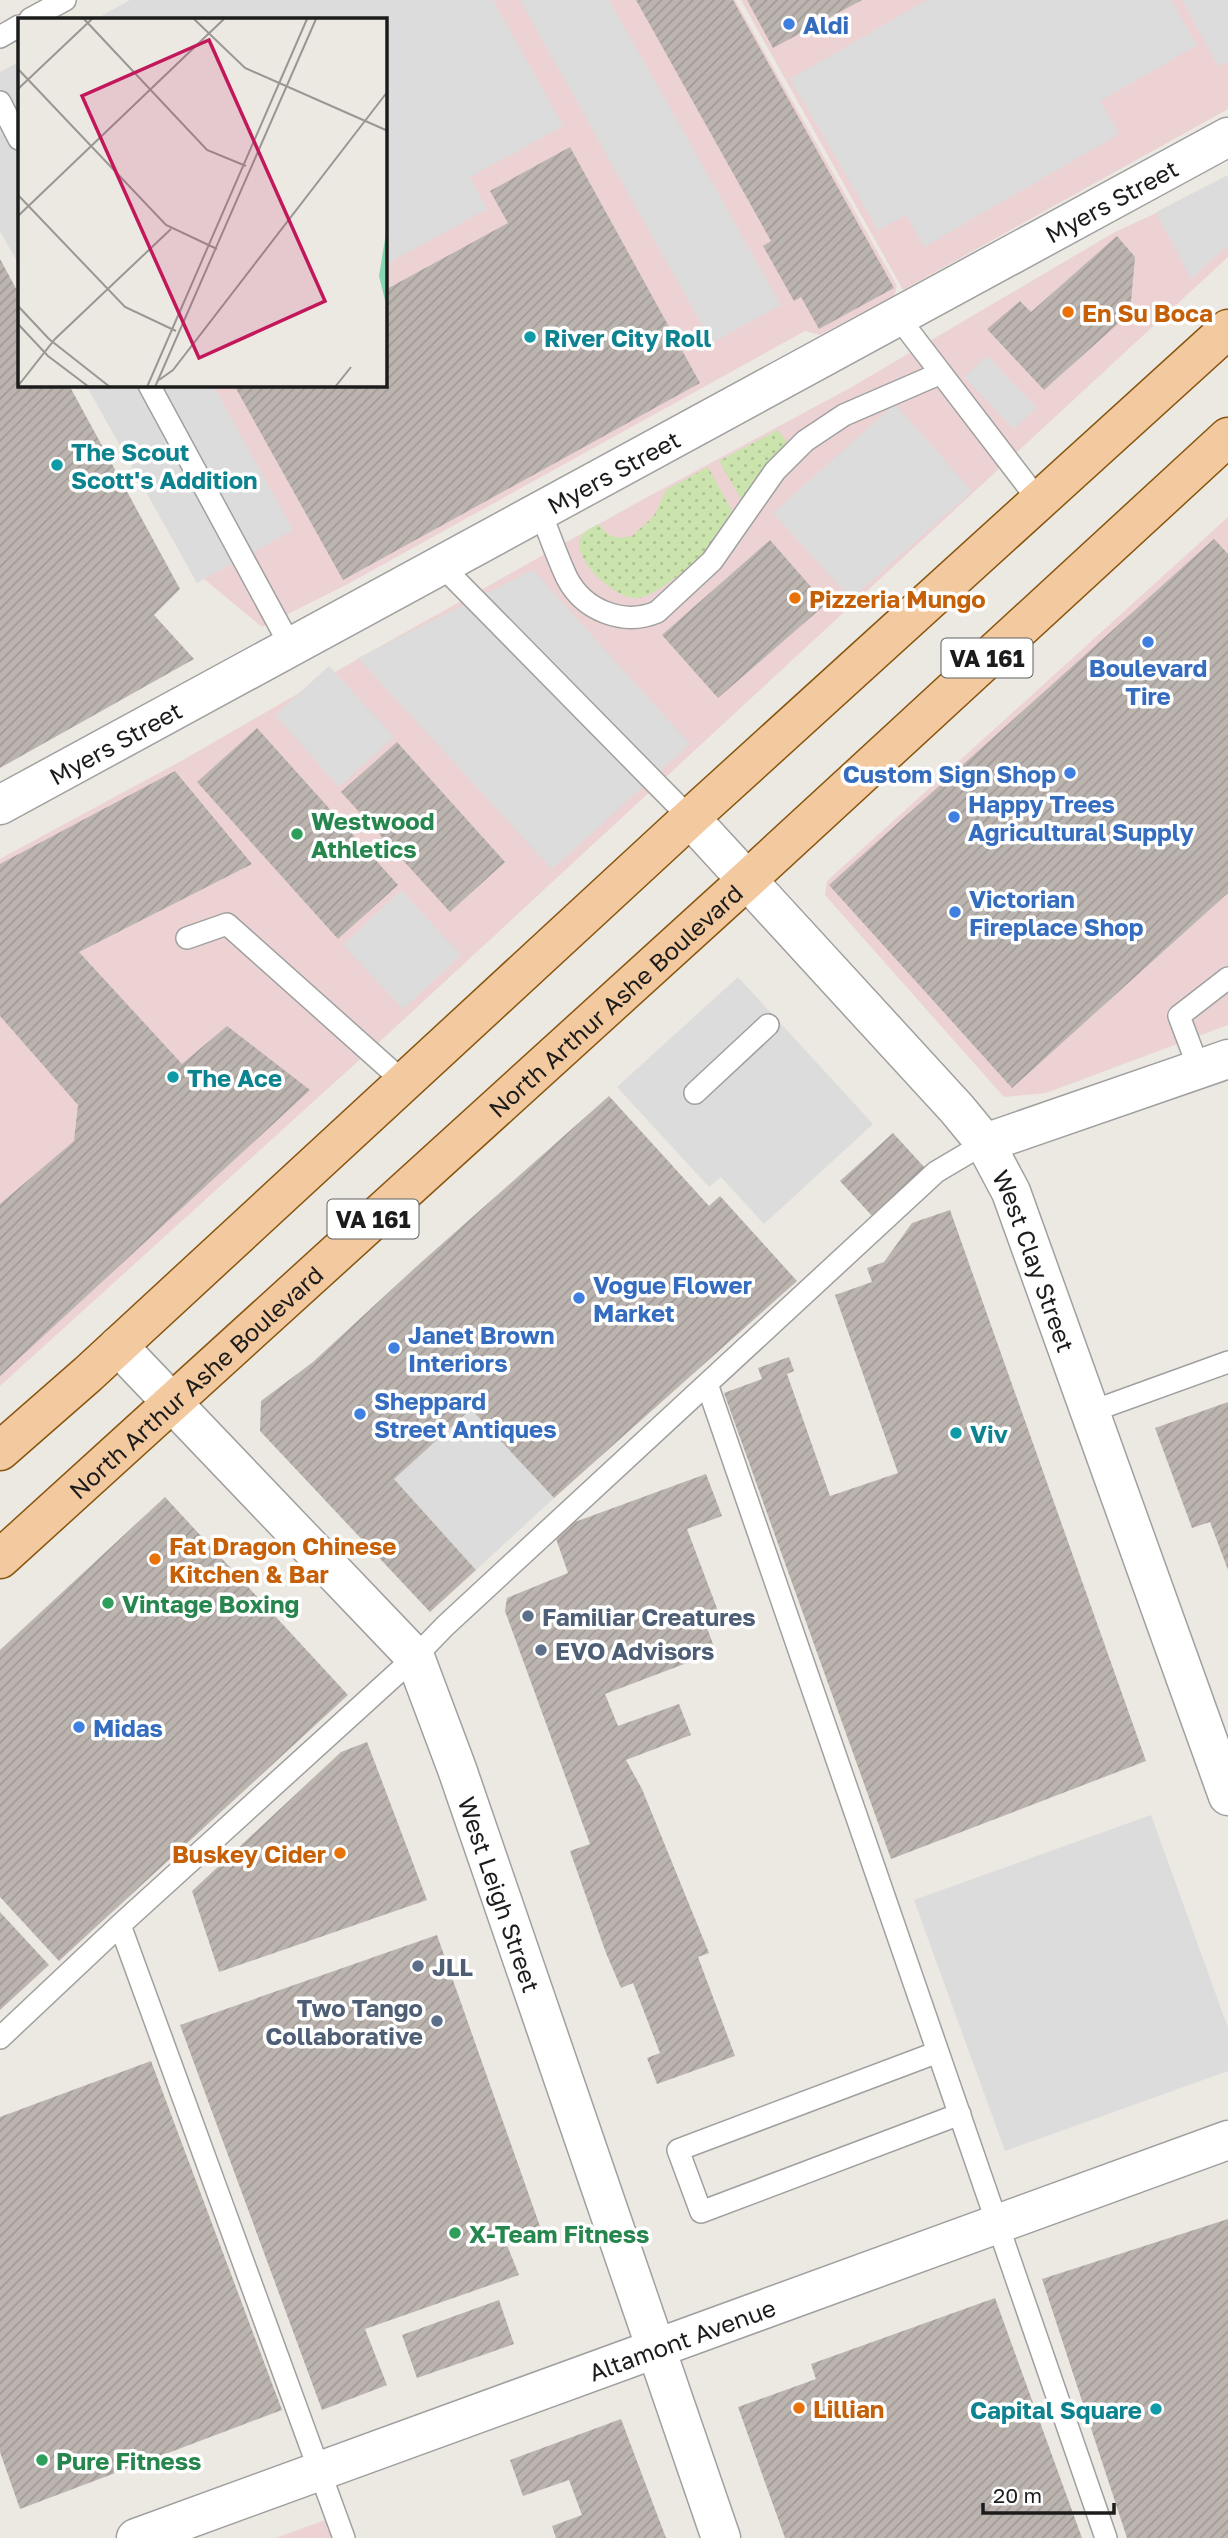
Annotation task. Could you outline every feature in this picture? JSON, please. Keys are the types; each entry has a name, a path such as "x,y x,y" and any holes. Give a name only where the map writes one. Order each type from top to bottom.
{"main road":[{"name":"VA 161","path":"0,1451 1228,329"},
{"name":"North Arthur Ashe Boulevard","path":"0,1559 747,880 1228,437"}],"street":[{"name":"Myers Street","path":"0,805 1228,137"},
{"name":"West Clay Street","path":"690,818 957,1109 985,1143 1011,1192 1228,1796"},
{"path":"985,1143 1214,1064"},
{"name":"West Leigh Street","path":"118,1346 415,1657 457,1769 721,2538"},
{"name":"Altamont Avenue","path":"136,2538 1228,2140"}],"lane":[{"path":"32,18 65,0"},
{"path":"0,37 18,27"},
{"path":"0,102 18,137"},
{"path":"898,317 1039,501"},
{"path":"540,511 568,580 580,594 595,607 612,616 632,619 647,616 657,612 712,561 775,471 805,441 844,415 941,373"},
{"path":"150,387 291,647"},
{"path":"441,565 690,818"},
{"path":"187,937 227,924 405,1083"},
{"path":"1214,1064 1179,1016 1228,978"},
{"path":"695,1093 768,1025"},
{"path":"0,2038 415,1657 445,1626 936,1172 985,1143"},
{"path":"1090,1412 1228,1362"},
{"path":"707,1384 1106,2538"},
{"path":"120,1925 344,2538"},
{"path":"938,2052 678,2150 701,2212 960,2115"}],"shaded area":[{"path":"130,0 493,0 563,126 470,177 487,209 387,264 387,18 98,18"},
{"path":"142,0 735,0 897,286 894,296 820,335 805,331 346,585 262,627 198,574 94,387 387,387 387,18"},
{"path":"520,0 609,0 781,305 712,343"},
{"path":"741,0 1228,0 1228,109 903,290"},
{"path":"927,0 1171,0 1197,45 1100,101 1119,134 924,247 906,215 878,230 790,79"},
{"path":"1182,0 1228,0 1228,61 1218,66"},
{"path":"18,63 18,263 0,231 0,72"},
{"path":"1228,175 1228,245 1191,279 1156,212"},
{"path":"1228,180 1228,257 388,1034 0,1386 0,859 183,760 640,501 850,388 1115,232"},
{"path":"987,356 1037,408 1014,429 964,377"},
{"path":"87,387 214,387 293,530 197,583"},
{"path":"895,404 972,491 851,599 773,513"},
{"path":"1228,517 1228,1025 1046,1093 1004,1097 825,895 827,881"},
{"path":"533,570 690,744 552,869 358,658"},
{"path":"329,666 394,737 339,787 275,715"},
{"path":"401,890 461,955 403,1009 343,945"},
{"path":"738,977 873,1124 764,1224 721,1177 709,1187 617,1087"},
{"path":"471,1409 554,1498 476,1570 394,1479"},
{"path":"1151,1815 1228,2028 1228,2071 1005,2151 914,1900"},
{"path":"328,2519 335,2538 276,2538"}],"green space":[{"path":"778,430 787,442 741,499 719,461"},
{"path":"708,467 732,511 706,551 667,584 638,598 619,593 598,577 582,556 579,546 584,533 598,524 609,535 619,538 632,536 654,516 666,490"}],"building":[{"path":"636,0 733,0 894,288 819,329 801,297 794,301 763,246 771,241"},
{"name":"Aldi","path":"747,0 862,0 773,48"},
{"name":"River City Roll","path":"570,147 700,383 343,580 235,387 387,387 387,289 508,223 490,191"},
{"name":"En Su Boca","path":"1117,236 1135,257 1130,313 1044,390 987,329 1020,301 1031,312"},
{"name":"The Scout Scott's Addition","path":"0,259 18,292 18,387 70,387 180,589 154,615 194,659 0,768"},
{"path":"1214,539 1228,554 1228,893 1012,1088 829,885"},
{"path":"770,540 826,604 718,698 662,635"},
{"name":"Westwood Athletics","path":"257,728 398,885 338,939 197,782"},
{"path":"397,742 505,862 450,912 341,792"},
{"name":"The Ace","path":"175,771 252,864 79,952 182,1064 227,1026 310,1090 0,1376 0,1204 74,1141 78,1105 0,1016 0,864"},
{"path":"609,1096 709,1206 720,1196 797,1281 554,1498 471,1409 394,1479 476,1570 430,1612 260,1431 261,1401 313,1362"},
{"path":"893,1133 926,1169 873,1217 840,1181"},
{"path":"950,1210 1146,1761 891,1859 724,1393 762,1379 758,1368 789,1357 794,1371 787,1374 830,1496 898,1473 835,1295 872,1282 867,1268 884,1262 912,1223"},
{"path":"1228,1402 1228,1570 1210,1522 1192,1528 1155,1428"},
{"path":"706,1474 722,1516 687,1529 718,1611 701,1612 716,1652 605,1694 618,1726 679,1704 691,1735 626,1760 642,1789 709,1953 698,1957 735,2056 657,2084 647,2058 660,2053 633,1983 621,1988 570,1851 590,1844 505,1611 507,1598 568,1573 553,1530"},
{"path":"165,1497 348,1695 59,1961 0,1897 0,1650"},
{"path":"367,1742 427,1900 219,1972 192,1891 341,1752"},
{"path":"0,1912 49,1965 0,2010"},
{"path":"437,1935 542,2232 507,2245 519,2275 365,2329 387,2385 322,2410 180,2025"},
{"path":"151,2061 282,2410 20,2509 0,2452 0,2117"},
{"name":"Capital Square","path":"1228,2219 1228,2538 1127,2538 1042,2279"},
{"path":"995,2298 1082,2538 785,2538 738,2407 816,2379 811,2364"},
{"path":"499,2300 514,2344 417,2378 402,2335"},
{"path":"621,2419 666,2538 556,2538 552,2526 582,2515 569,2480 523,2496 510,2460"}],"place":[{"name":"Aldi","path":"789,24"},
{"name":"En Su Boca","path":"1068,312"},
{"name":"River City Roll","path":"530,337"},
{"name":"The Scout Scott's Addition","path":"57,465"},
{"name":"Pizzeria Mungo","path":"795,598"},
{"name":"Boulevard Tire","path":"1148,642"},
{"name":"Custom Sign Shop","path":"1070,773"},
{"name":"Happy Trees Agricultural Supply","path":"954,817"},
{"name":"Westwood Athletics","path":"297,834"},
{"name":"Victorian Fireplace Shop","path":"955,912"},
{"name":"The Ace","path":"173,1077"},
{"name":"Vogue Flower Market","path":"579,1298"},
{"name":"Janet Brown Interiors","path":"394,1348"},
{"name":"Sheppard Street Antiques","path":"360,1414"},
{"name":"Viv","path":"956,1433"},
{"name":"Fat Dragon Chinese Kitchen & Bar","path":"155,1559"},
{"name":"Vintage Boxing","path":"108,1603"},
{"name":"Familiar Creatures","path":"528,1616"},
{"name":"EVO Advisors","path":"541,1650"},
{"name":"Midas","path":"79,1727"},
{"name":"Buskey Cider","path":"340,1853"},
{"name":"JLL","path":"418,1966"},
{"name":"Two Tango Collaborative","path":"437,2021"},
{"name":"X-Team Fitness","path":"455,2233"},
{"name":"Lillian","path":"799,2408"},
{"name":"Capital Square","path":"1156,2409"},
{"name":"Pure Fitness","path":"42,2460"}]}
